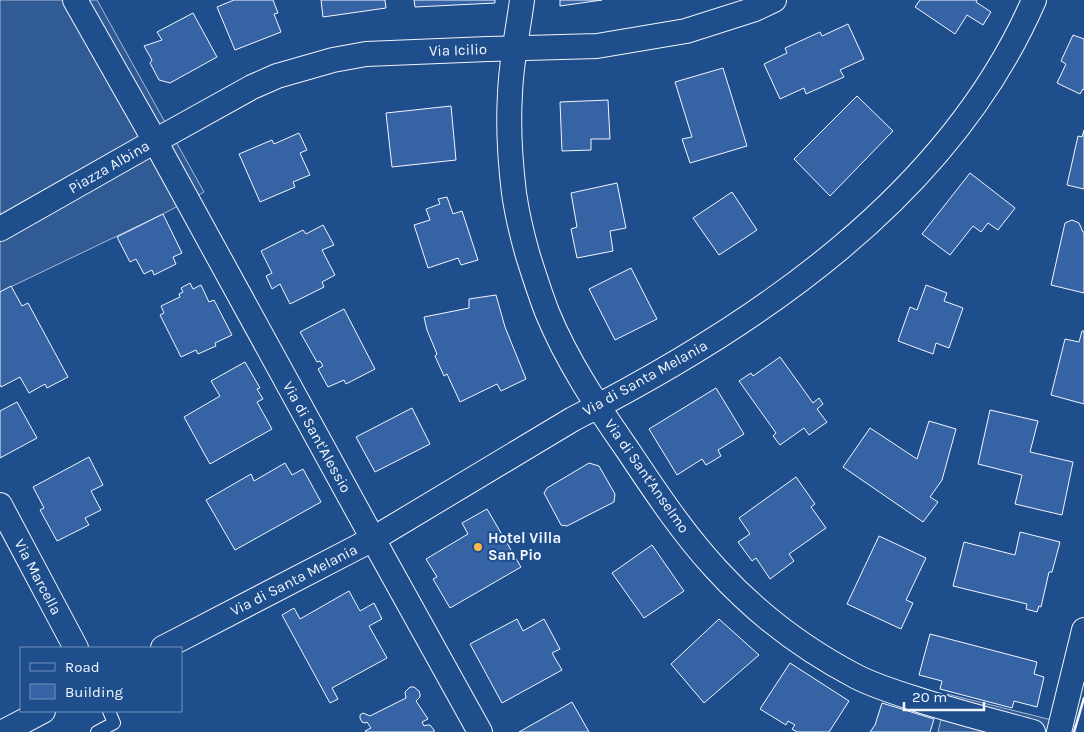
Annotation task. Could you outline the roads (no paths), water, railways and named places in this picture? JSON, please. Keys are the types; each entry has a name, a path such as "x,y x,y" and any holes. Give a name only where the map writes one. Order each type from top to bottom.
{"street":[{"name":"Piazza Albina","path":"0,230 155,141 75,0"},
{"name":"Via di Sant'Anselmo","path":"522,0 510,92 510,148 514,194 522,236 547,312 573,365 651,486 684,531 723,576 770,620 806,646 860,679 923,701 974,724 1032,732"},
{"name":"Via Icilio","path":"155,141 252,87 277,76 333,60 366,54 597,46 686,31 755,9 774,0"},
{"name":"Via di Santa Melania","path":"165,647 373,539 573,419 692,353 738,324 806,276 872,219 942,148 976,105 1004,60 1034,0"},
{"name":"Via di Sant'Alessio","path":"155,141 480,732"},
{"name":"Via Marcella","path":"0,505 75,647"},
{"path":"1059,732 1084,630"},
{"path":"3,732 41,712"}],"lane":[{"path":"98,732 114,722 109,712"}],"place":[{"name":"Hotel Villa San Pio","path":"478,547"}]}
